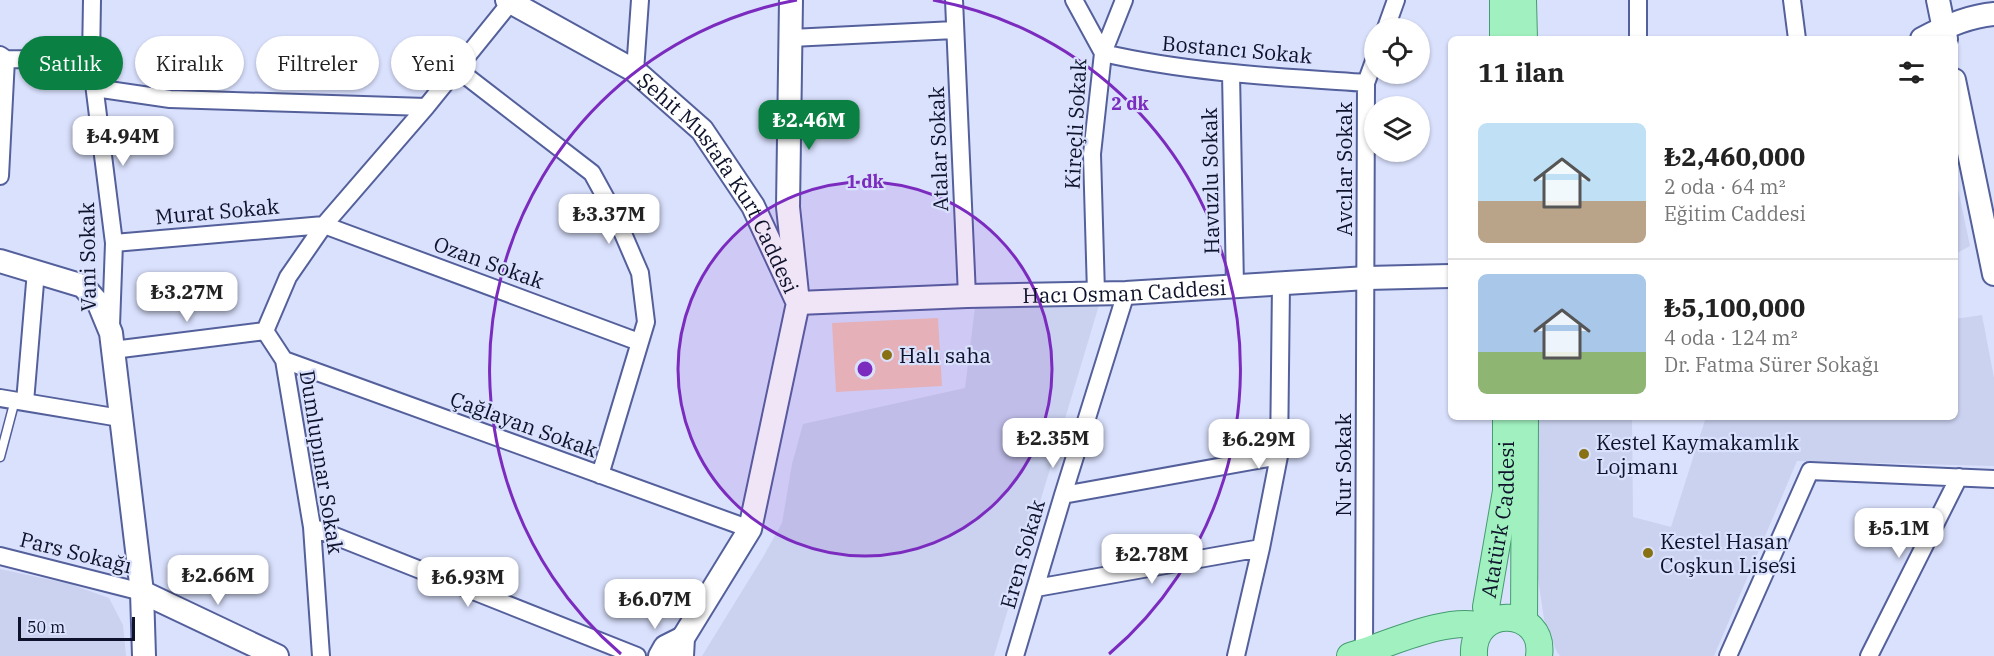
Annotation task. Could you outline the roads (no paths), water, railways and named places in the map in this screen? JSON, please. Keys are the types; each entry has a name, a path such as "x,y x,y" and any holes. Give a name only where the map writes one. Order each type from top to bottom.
{"main road":[{"path":"791,0 789,207 798,303"},
{"path":"1503,0 1503,36"},
{"path":"1523,0 1524,36"},
{"path":"1938,0 1945,33 1985,15 1994,14"},
{"name":"Şehit Mustafa Kurt Caddesi","path":"508,1 635,71 702,130 753,206 798,303 750,529 682,647 665,647 660,656"},
{"path":"1958,99 1994,274"},
{"path":"0,261 83,286 99,304 112,342 142,592 144,656"},
{"name":"Hacı Osman Caddesi","path":"798,303 966,296 1126,293 1366,278 1448,276"},
{"name":"Atatürk Caddesi","path":"1474,656 1477,636 1486,625 1486,607 1506,491 1506,420"},
{"name":"Atatürk Caddesi","path":"1524,622 1525,420"},
{"path":"142,592 277,656"},
{"path":"1357,654 1396,638 1466,623 1486,625 1503,617 1524,622 1532,629 1538,639 1539,656"}],"street":[{"name":"Vani Sokak","path":"91,36 92,0"},
{"path":"635,71 640,0"},
{"name":"Atalar Sokak","path":"954,0 966,296"},
{"name":"Kireçli Sokak","path":"1074,0 1103,53 1092,154 1096,293"},
{"path":"1103,53 1124,0"},
{"path":"1390,18 1396,0"},
{"path":"1638,0 1638,36"},
{"path":"1792,0 1797,36"},
{"path":"476,44 508,1"},
{"path":"791,38 955,30"},
{"name":"Bostancı Sokak","path":"1103,53 1141,62 1231,73 1364,83"},
{"path":"0,176 2,58 18,58"},
{"name":"Havuzlu Sokak","path":"1231,73 1235,287"},
{"path":"476,83 592,172 615,216 640,273 646,322 600,476"},
{"name":"Avcılar Sokak","path":"1366,84 1366,278"},
{"name":"Vani Sokak","path":"95,90 114,243 112,342"},
{"path":"109,90 170,99 426,107"},
{"path":"112,342 265,331 288,277 324,225 440,90"},
{"name":"Ozan Sokak","path":"324,225 639,342"},
{"name":"Murat Sokak","path":"114,243 324,225"},
{"path":"36,271 13,400 120,418"},
{"name":"Nur Sokak","path":"1357,654 1366,278"},
{"path":"1236,656 1262,548 1279,456 1281,284"},
{"name":"Eren Sokak","path":"1015,656 1126,293"},
{"name":"Dumlupınar Sokak","path":"265,331 284,360 312,527 321,656"},
{"name":"Çağlayan Sokak","path":"284,360 750,529"},
{"path":"1063,495 1279,456"},
{"path":"1728,656 1810,471 1994,479"},
{"path":"1869,656 1959,477"},
{"path":"312,527 637,656"},
{"path":"1036,588 1262,548"},
{"name":"Pars Sokağı","path":"0,556 142,592"}],"lane":[{"path":"0,457 13,400"}],"place":[{"name":"Halı saha","path":"887,355"},
{"name":"Kestel Kaymakamlık Lojmanı","path":"1584,454"},
{"name":"Kestel Hasan Coşkun Lisesi","path":"1648,553"}]}
